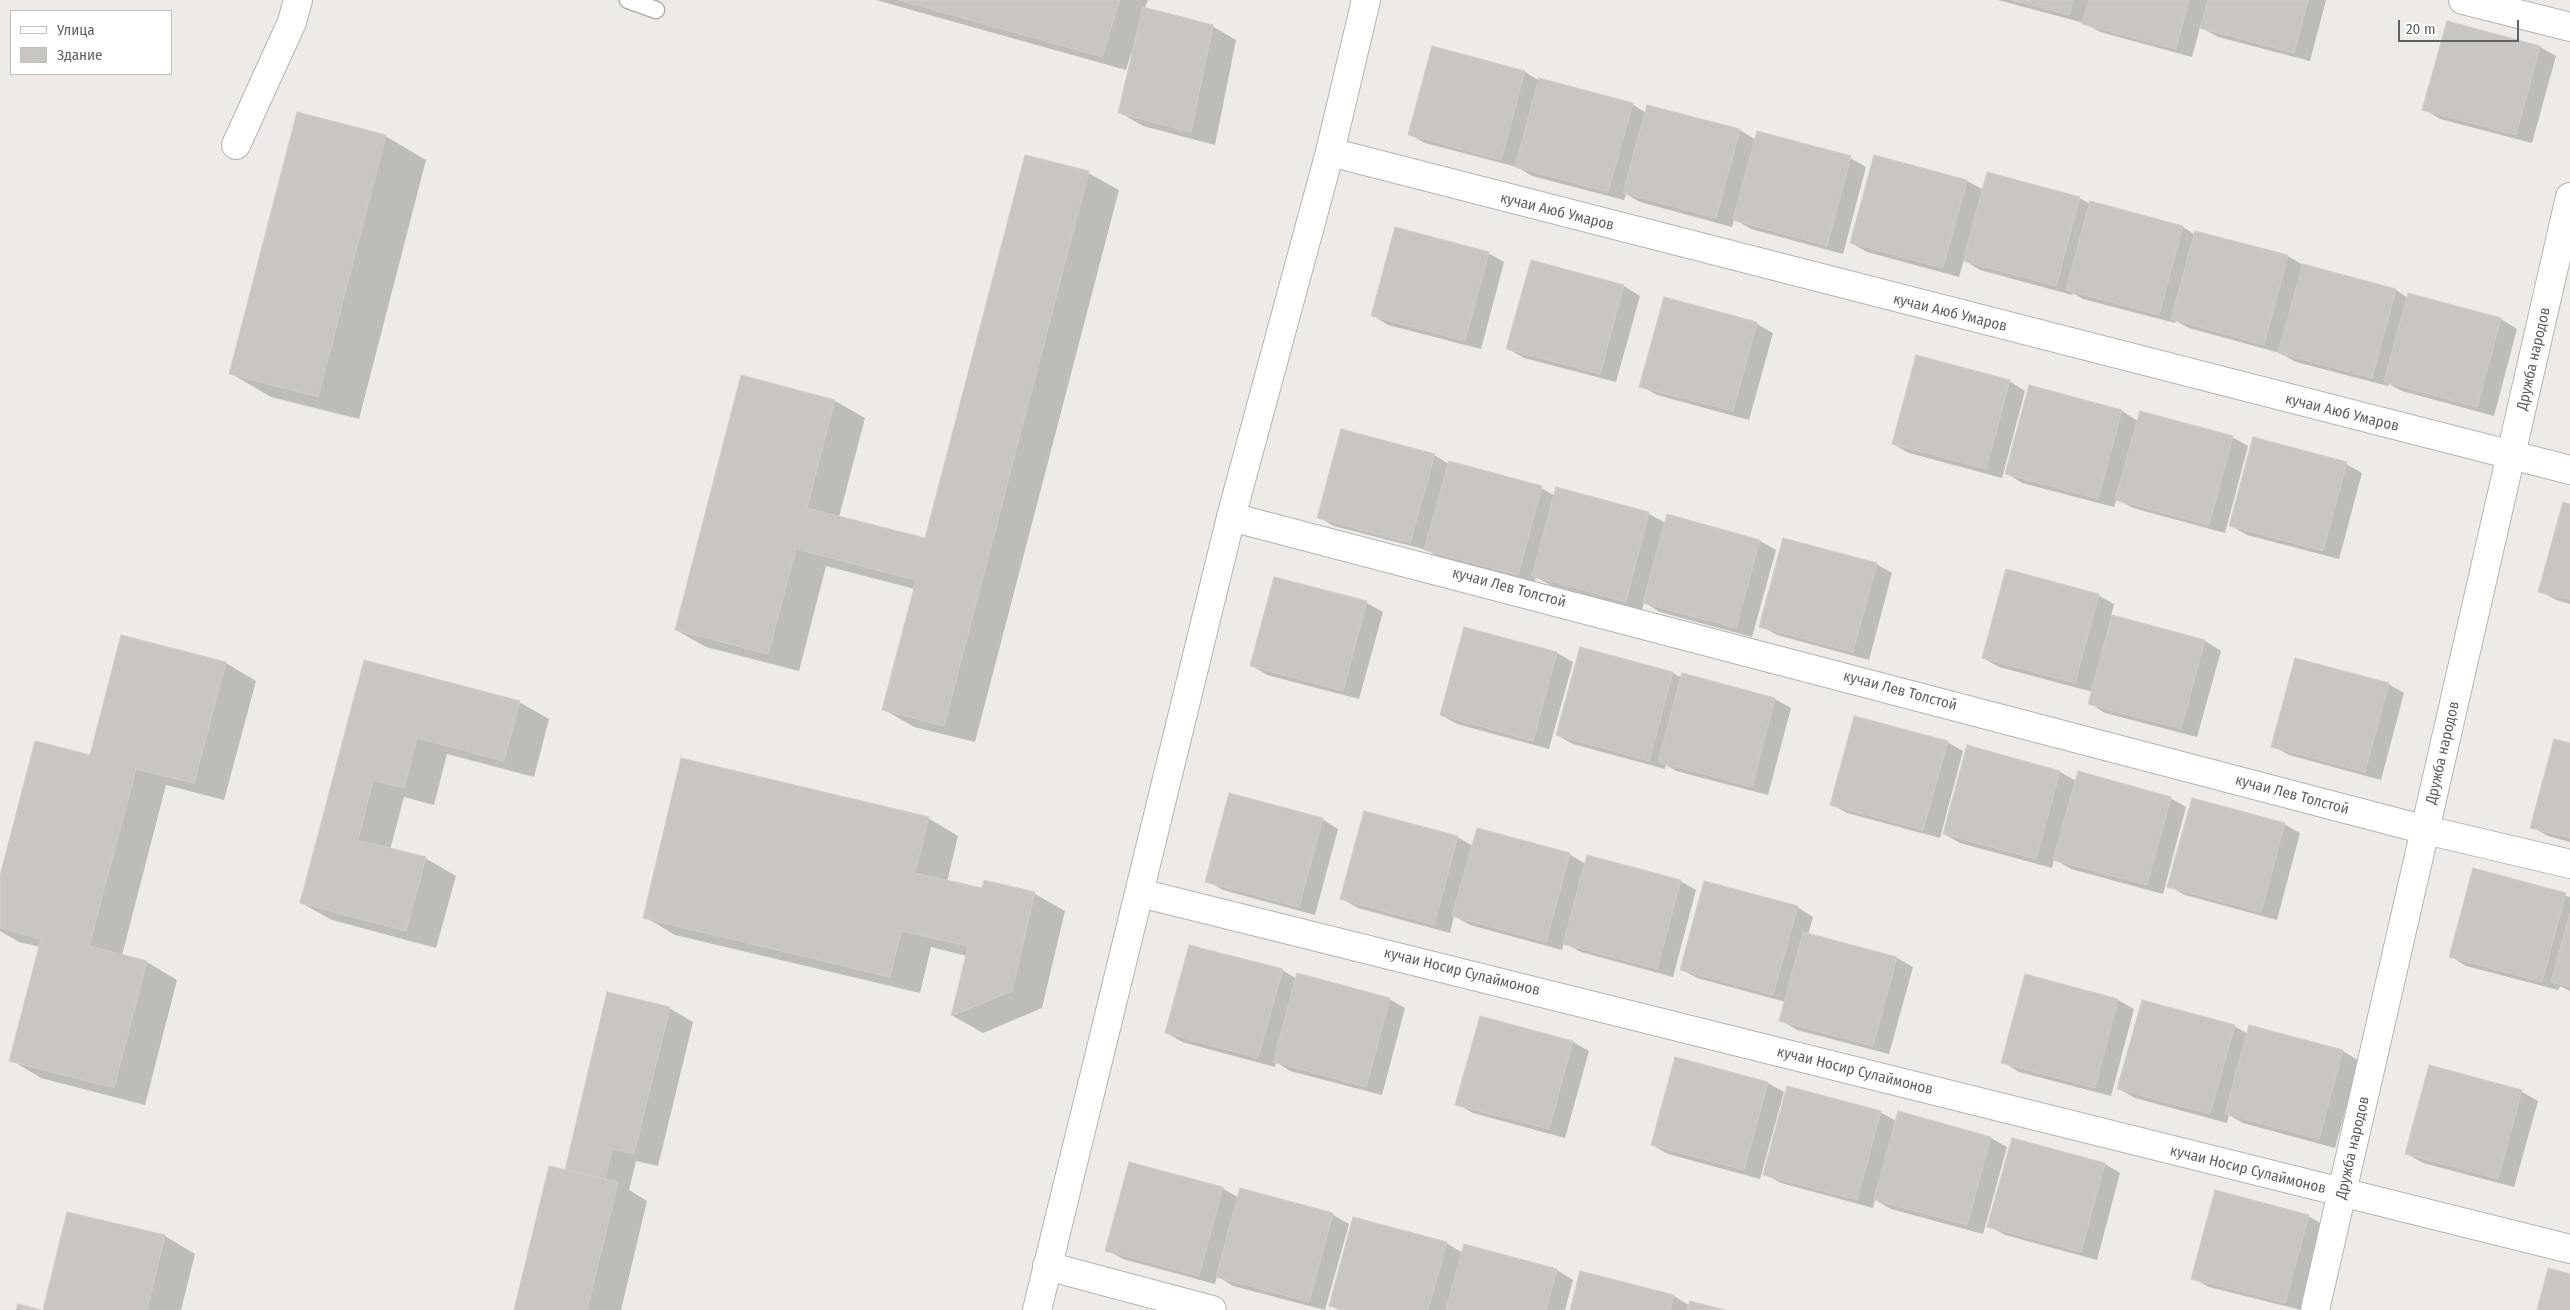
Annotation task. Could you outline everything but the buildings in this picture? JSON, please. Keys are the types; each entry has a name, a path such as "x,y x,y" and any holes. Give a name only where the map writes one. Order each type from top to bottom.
{"street":[{"path":"236,145 292,22 298,0"},
{"path":"1037,1310 1231,516 1330,152 1366,0"},
{"path":"2464,0 2570,27"},
{"name":"кучаи Аюб Умаров","path":"1330,152 2570,470"},
{"name":"Дружба народов","path":"2316,1310 2570,196"},
{"name":"кучаи Лев Толстой","path":"1231,516 2426,830 2570,864"},
{"name":"кучаи Носир Сулаймонов","path":"1140,893 2570,1249"},
{"path":"1047,1266 1212,1310"}],"lane":[{"path":"628,0 656,10"}]}
